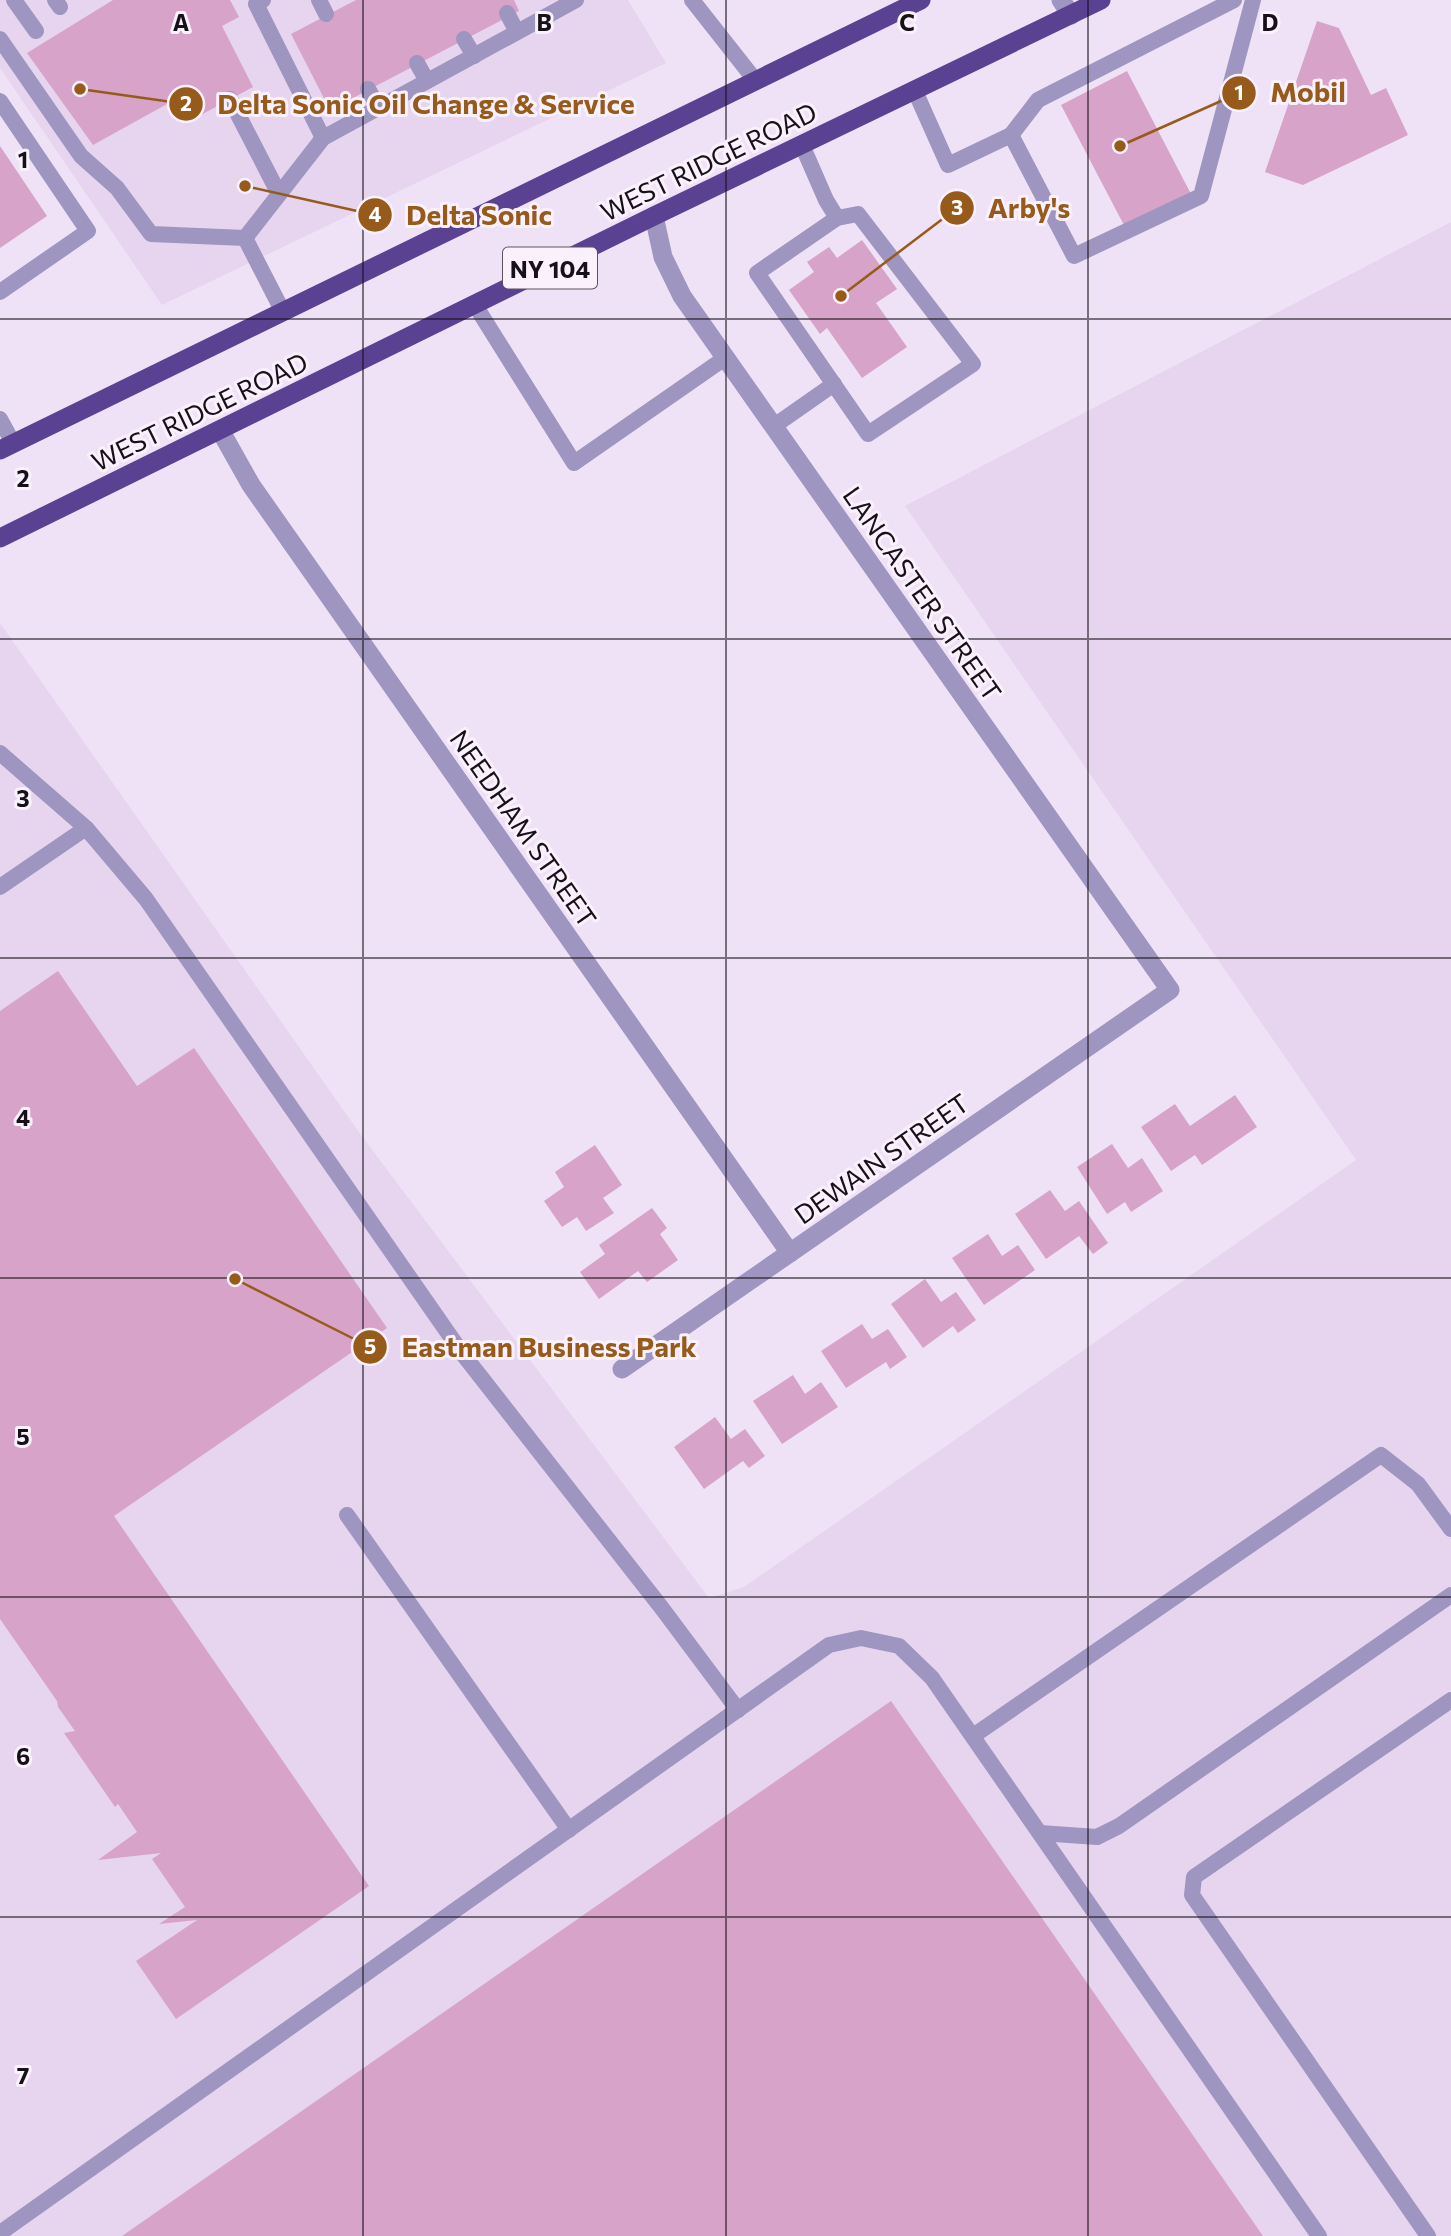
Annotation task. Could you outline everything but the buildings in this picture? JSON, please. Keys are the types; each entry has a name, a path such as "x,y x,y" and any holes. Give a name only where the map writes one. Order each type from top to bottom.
{"highway":[{"name":"WEST RIDGE ROAD","path":"6,446 921,0"},
{"name":"WEST RIDGE ROAD","path":"0,538 654,216 915,91 1066,7 1101,0"}],"street":[{"name":"LANCASTER STREET","path":"654,216 663,257 682,296 1170,990"},
{"name":"NEEDHAM STREET","path":"220,430 251,485 790,1252"},
{"name":"DEWAIN STREET","path":"622,1369 1170,990"}],"lane":[{"path":"14,0 36,31"},
{"path":"263,0 256,4 323,138"},
{"path":"245,238 323,138 576,0"},
{"path":"691,0 755,80"},
{"path":"915,91 948,165 1011,135 1038,100 1234,0"},
{"path":"1011,135 1074,256 1201,196 1253,0"},
{"path":"507,13 517,32"},
{"path":"0,39 81,156 117,188 151,234 245,238"},
{"path":"464,39 474,55"},
{"path":"417,63 427,81"},
{"path":"368,89 379,107"},
{"path":"230,99 279,194"},
{"path":"0,101 88,231 0,292"},
{"path":"802,145 826,200 838,218"},
{"path":"858,214 973,364 868,434 757,273 838,218 858,214"},
{"path":"245,238 283,312"},
{"path":"475,305 574,463 725,358"},
{"path":"774,426 834,384"},
{"path":"0,419 6,446"},
{"path":"0,753 86,828 146,899 462,1353 738,1710"},
{"path":"0,887 86,828"},
{"path":"973,1736 1381,1455 1418,1484 1451,1529"},
{"path":"347,1515 569,1830"},
{"path":"1040,1833 1097,1837 1119,1826 1451,1595"},
{"path":"0,2233 829,1645 861,1638 898,1646 932,1678 1319,2236"},
{"path":"1428,2236 1192,1895 1194,1877 1451,1700"}],"shaded area":[{"path":"0,0 628,0 666,63 162,305 0,68"},
{"path":"1451,222 1451,2236 0,2236 0,623 361,1135 709,1598 744,1587 1356,1160 905,506"}],"place":[{"name":"Delta Sonic Oil Change & Service","path":"80,89"},
{"name":"Mobil","path":"1120,146"},
{"name":"Delta Sonic","path":"245,186"},
{"name":"Arby's","path":"841,296"},
{"name":"Eastman Business Park","path":"235,1279"}]}
